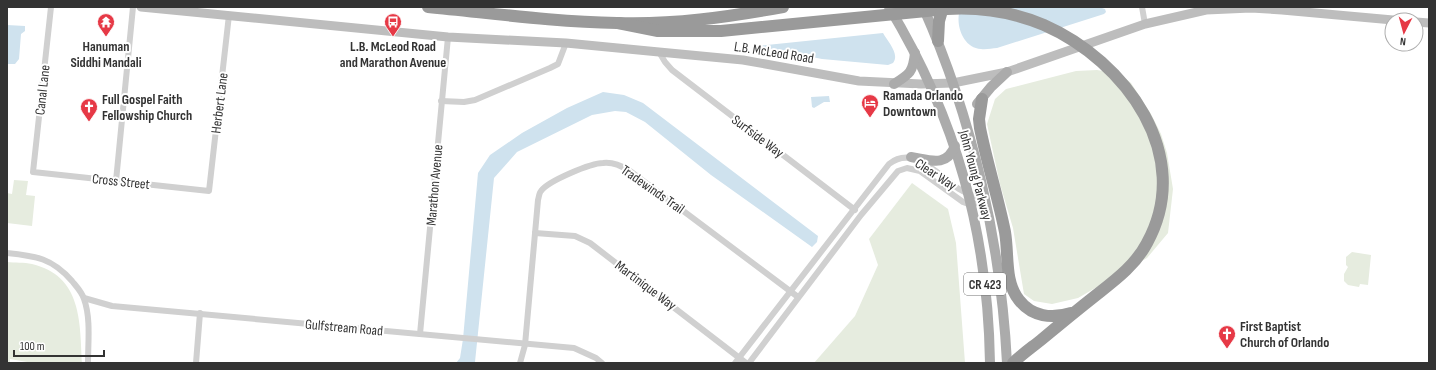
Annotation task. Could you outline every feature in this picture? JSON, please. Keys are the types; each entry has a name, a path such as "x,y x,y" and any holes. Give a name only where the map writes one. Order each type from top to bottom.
{"highway":[{"path":"428,7 555,20 618,23 698,20 783,7"},
{"path":"938,41 938,21 942,7"},
{"path":"618,23 658,31 698,32 757,29 958,8 1003,13 1024,18 1055,31 1074,42 1101,62 1120,81 1134,99 1148,123 1162,160 1164,181 1162,207 1154,230 1139,257 1118,278 1074,312 1013,363"},
{"path":"982,99 979,119 980,128 1005,234 1011,287 1021,302 1042,315 1053,317 1074,312"}],"main road":[{"name":"John Young Parkway","path":"888,7 931,84 954,146 972,205 979,240 986,294 990,363"},
{"name":"John Young Parkway","path":"924,7 953,83 986,200 1000,274 1007,363"},
{"path":"894,84 910,73 914,67 915,53"},
{"path":"978,172 982,159 974,118 976,108 982,99 1007,72"},
{"path":"911,157 938,161 944,160 952,153 954,146"}],"street":[{"name":"Canal Lane","path":"33,172 51,7"},
{"path":"116,181 133,7"},
{"name":"L.B. McLeod Road","path":"141,7 448,36 566,43 743,60 859,81 894,84 953,83 1007,72 1145,24 1185,14 1230,9 1330,11 1384,19"},
{"path":"1142,7 1145,24"},
{"name":"Herbert Lane","path":"209,191 229,15"},
{"name":"Marathon Avenue","path":"420,334 448,36"},
{"path":"441,101 464,102 475,100 550,68 558,64 566,43"},
{"name":"Surfside Way","path":"659,52 672,70 861,215"},
{"name":"Clear Way","path":"735,363 889,164 900,157 911,157 926,165 968,194 986,200"},
{"name":"Tradewinds Trail","path":"520,363 525,344 535,233 541,191 549,184 592,164 618,164 630,171 798,297"},
{"name":"Clear Way","path":"748,363 893,174 907,168 920,171 963,202 972,205"},
{"name":"Cross Street","path":"33,172 209,191"},
{"path":"972,205 986,200"},
{"name":"Martinique Way","path":"535,233 576,236 590,243 748,363"},
{"path":"7,253 35,256 50,261 64,272 84,298 87,313 88,363"},
{"name":"Gulfstream Road","path":"84,298 112,306 574,348 596,358 602,363"},
{"path":"196,363 200,313"}],"shaded area":[{"path":"1097,70 1120,74 1131,83 1151,114 1161,134 1167,153 1173,189 1168,233 1147,258 1078,298 1052,304 1034,301 1024,294 1013,228 1000,184 987,124 995,99 1006,89 1076,71"},
{"path":"14,180 28,181 26,195 35,196 32,226 7,223 7,193 12,194"},
{"path":"912,183 948,209 956,243 965,363 814,363 855,316 878,265 869,239"},
{"path":"1352,252 1371,255 1368,285 1360,284 1359,287 1348,285 1344,281 1344,274 1348,267 1346,265 1346,257"},
{"path":"7,262 29,263 48,270 61,279 69,290 75,303 80,332 82,363 33,363 10,359 10,363 7,363"}],"water":[{"path":"961,7 1099,7 1105,9 1106,12 1104,14 997,48 983,49 974,48 964,39 958,20"},
{"path":"7,25 25,26 25,31 21,34 19,59 15,64 8,64"},
{"path":"883,33 895,56 893,63 888,65 822,59 757,46"},
{"path":"603,92 624,95 643,103 818,236 817,242 812,247 711,175 645,122 626,112 615,111 592,115 517,152 494,178 475,362 456,363 460,358 463,339 478,173 490,155 522,133 567,108"},
{"path":"829,96 830,102 824,102 814,108 812,107 811,97"}],"place":[{"name":"Hanuman Siddhi Mandali","path":"106,37"},
{"name":"L.B. McLeod Road and Marathon Avenue","path":"393,37"},
{"name":"Ramada Orlando Downtown","path":"870,118"},
{"name":"Full Gospel Faith Fellowship Church","path":"89,122"},
{"name":"First Baptist Church of Orlando","path":"1227,349"}]}
